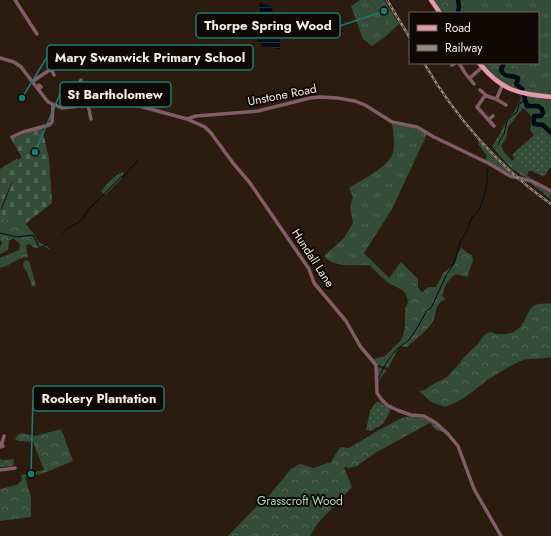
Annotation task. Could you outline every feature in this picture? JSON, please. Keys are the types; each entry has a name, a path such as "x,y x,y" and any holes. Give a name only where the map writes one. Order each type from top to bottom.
{"main road":[{"path":"430,0 439,12"},
{"path":"480,65 502,86 520,93 551,97"}],"street":[{"path":"15,0 37,34"},
{"path":"0,58 14,62 21,67 32,82 39,87 48,102 62,108 118,100 155,109 174,116 187,118"},
{"path":"460,64 472,81"},
{"path":"468,85 472,81 480,65"},
{"path":"32,82 51,69 54,75"},
{"path":"81,80 78,86 81,106"},
{"path":"496,98 502,86"},
{"path":"480,90 487,96 496,98 506,105"},
{"path":"487,96 484,97 477,107 494,126"},
{"name":"Unstone Road","path":"187,118 258,111 310,98 337,98 356,101 392,122 417,127 455,148 488,163 510,176 532,180 551,191"},
{"path":"12,137 23,132 49,125 52,122 53,105"},
{"path":"88,105 91,119"},
{"path":"53,115 62,108"},
{"path":"488,120 493,116"},
{"name":"Hundall Lane","path":"187,118 205,127 211,133 250,183 308,269 314,283 346,321 360,346 376,366 377,393 382,400 387,405 397,410 424,416 436,423 458,446 474,489 501,536"},
{"path":"0,447 3,446 1,443 4,436"},
{"path":"0,470 15,468"}],"green space":[{"path":"360,0 369,0 386,22 386,36 372,46 363,39 351,6"},
{"path":"369,0 384,0 399,24 386,36 386,22"},
{"path":"433,0 463,0 469,12 442,12"},
{"path":"463,0 551,0 551,90 545,91 525,87 523,84 521,68 511,64 539,64 539,12 469,12"},
{"path":"483,64 511,64 520,68 523,72 523,83 525,87 545,91 551,90 551,96 522,92 532,97 541,120 545,125 534,135 530,130 532,123 529,113 523,108 508,127 506,139 498,149 493,145 521,99 520,91 496,80"},
{"path":"532,97 551,100 551,132 541,121"},
{"path":"392,124 415,128 427,134 392,209 364,253 389,278 401,262 418,279 418,287 410,285 411,295 408,302 406,294 402,290 387,282 369,265 339,264 328,260 324,256 344,238 353,223 350,207 353,197 349,188 379,169 389,160 392,155 394,144"},
{"path":"545,125 551,132 551,166 544,177 530,170 528,173 512,155"},
{"path":"42,127 49,159 52,203 25,224 23,221 18,222 11,217 6,221 1,212 22,157 11,139"},
{"path":"44,138 50,169 15,185 11,182 1,208 6,220 11,217 18,222 23,221 34,234 38,242 47,246 51,250 45,247 35,248 29,244 26,246 28,257 0,268 0,258 19,250 20,244 13,238 9,241 8,250 0,254 2,242 0,240 0,198 15,163 22,157 11,139"},
{"path":"479,141 515,176 485,160 487,156 478,144"},
{"path":"493,145 498,149 501,145 504,152 512,161 515,158 528,173 527,176 531,177 530,179 519,174 509,166 492,146"},
{"path":"18,158 17,168 0,208 0,169"},
{"path":"124,172 121,179 105,195 101,191 114,177"},
{"path":"527,180 551,193 551,199 548,197"},
{"path":"461,247 472,255 473,261 467,277 456,274 450,279 445,286 442,296 446,299 437,306 434,320 430,326 407,347 400,346 388,368 378,365 374,359 385,356 402,339 405,327 405,309 411,295 408,289 410,285 418,287 422,293 428,287 436,287 444,272 455,264"},
{"path":"24,261 29,261 36,286 32,286 23,266"},
{"path":"551,303 551,357 521,361 503,370 462,399 445,407 431,402 419,391 425,390 447,377 463,358 478,344 484,335 490,332 495,334 509,334 520,327 529,311 535,305"},
{"path":"377,367 387,370 378,381"},
{"path":"376,402 379,402 391,409 383,424 371,431 366,430 370,411"},
{"name":"Grasscroft Wood","path":"411,416 429,420 444,432 436,430 430,423 375,453 357,466 349,468 344,467 352,487 318,523 310,536 228,536 262,501 267,498 291,469 300,464 313,468 331,462 340,447 349,448 402,418"},
{"path":"61,429 73,461 44,473 25,477 31,497 31,517 0,521 0,489 17,485 22,480 21,475 44,470 33,442 18,441 15,439 21,433 35,436"},
{"path":"0,459 14,459 13,466 0,467"}],"shaded area":[{"path":"260,3 270,6 274,14 280,40 280,49 278,50 270,46 264,48 257,40 262,28"}],"waterway":[{"path":"458,0 458,12"},
{"path":"504,64 501,70 502,73 518,78 516,84 522,89 527,106 538,106 542,109 543,113 541,116 534,116 534,124 543,125 551,133"},
{"path":"498,145 504,134 507,121 517,112 519,104 525,100"},
{"path":"63,233 66,229 82,220 88,210 121,177 124,176 138,160"},
{"path":"378,379 386,363 397,349 409,340 427,310 431,308 446,276 454,263 461,240 466,233 471,219 479,210 484,197 487,182 487,167"},
{"path":"0,233 17,237 33,235 39,247 43,247 46,244"}],"railway":[{"path":"387,0 409,36"},
{"path":"425,64 450,103 480,140 514,174 551,204"}],"place":[{"name":"Thorpe Spring Wood","path":"384,11"},
{"name":"Mary Swanwick Primary School","path":"22,98"},
{"name":"St Bartholomew","path":"35,152"},
{"name":"Rookery Plantation","path":"31,474"}]}
